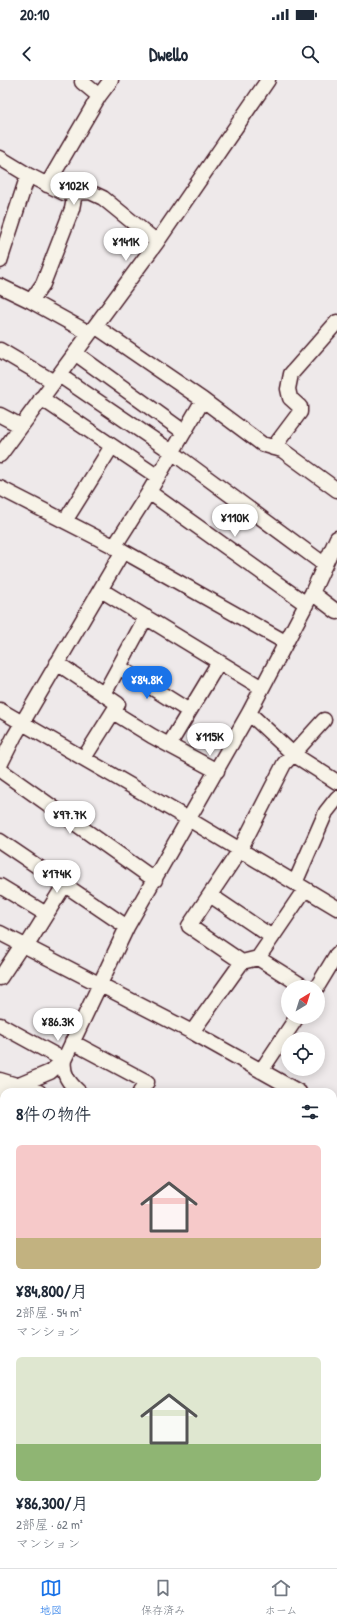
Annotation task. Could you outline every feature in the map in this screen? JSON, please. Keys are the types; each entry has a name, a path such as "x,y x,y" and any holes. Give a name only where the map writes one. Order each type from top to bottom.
{"street":[{"path":"47,185 99,96 111,80"},
{"path":"0,455 157,242 268,80"},
{"path":"82,82 99,96"},
{"path":"0,158 28,175 64,193 90,192 103,198 157,242"},
{"path":"0,261 28,175"},
{"path":"31,301 43,284 72,209 75,193"},
{"path":"1,289 31,301 92,330 203,400 262,444 282,450 337,490"},
{"path":"273,448 300,412 300,407 290,398 288,389 291,374 337,322"},
{"path":"0,350 56,378 172,452 325,565"},
{"path":"75,352 184,432"},
{"path":"41,398 158,477"},
{"path":"0,765 22,722 101,590 119,549 149,492 203,400"},
{"path":"0,415 21,426"},
{"path":"65,521 112,446"},
{"path":"0,488 119,549 285,642"},
{"path":"149,492 309,598 337,612"},
{"path":"75,1088 70,1084 62,1069 64,1060 99,984 127,927 190,820 249,713 309,598 337,538"},
{"path":"101,590 262,688"},
{"path":"104,694 146,617"},
{"path":"169,745 219,662"},
{"path":"57,663 118,704 84,758"},
{"path":"119,667 189,711"},
{"path":"0,710 190,820 337,908"},
{"path":"113,712 217,771"},
{"path":"249,713 293,754 337,782"},
{"path":"242,962 189,926 240,850 284,764 324,720"},
{"path":"0,770 155,880"},
{"path":"192,1032 242,962 258,958 272,937 300,886 326,812 337,798"},
{"path":"0,842 66,884 127,927"},
{"path":"0,978 24,946 66,884"},
{"path":"0,886 46,914"},
{"path":"210,895 272,937"},
{"path":"0,933 192,1032 293,1088"},
{"path":"320,980 337,954"},
{"path":"258,958 293,980"},
{"path":"261,1071 292,1024"},
{"path":"0,1025 64,1060"},
{"path":"72,1042 147,1082 143,1088"},
{"path":"16,1088 50,1072 64,1060"},
{"path":"0,1080 10,1088"}]}
